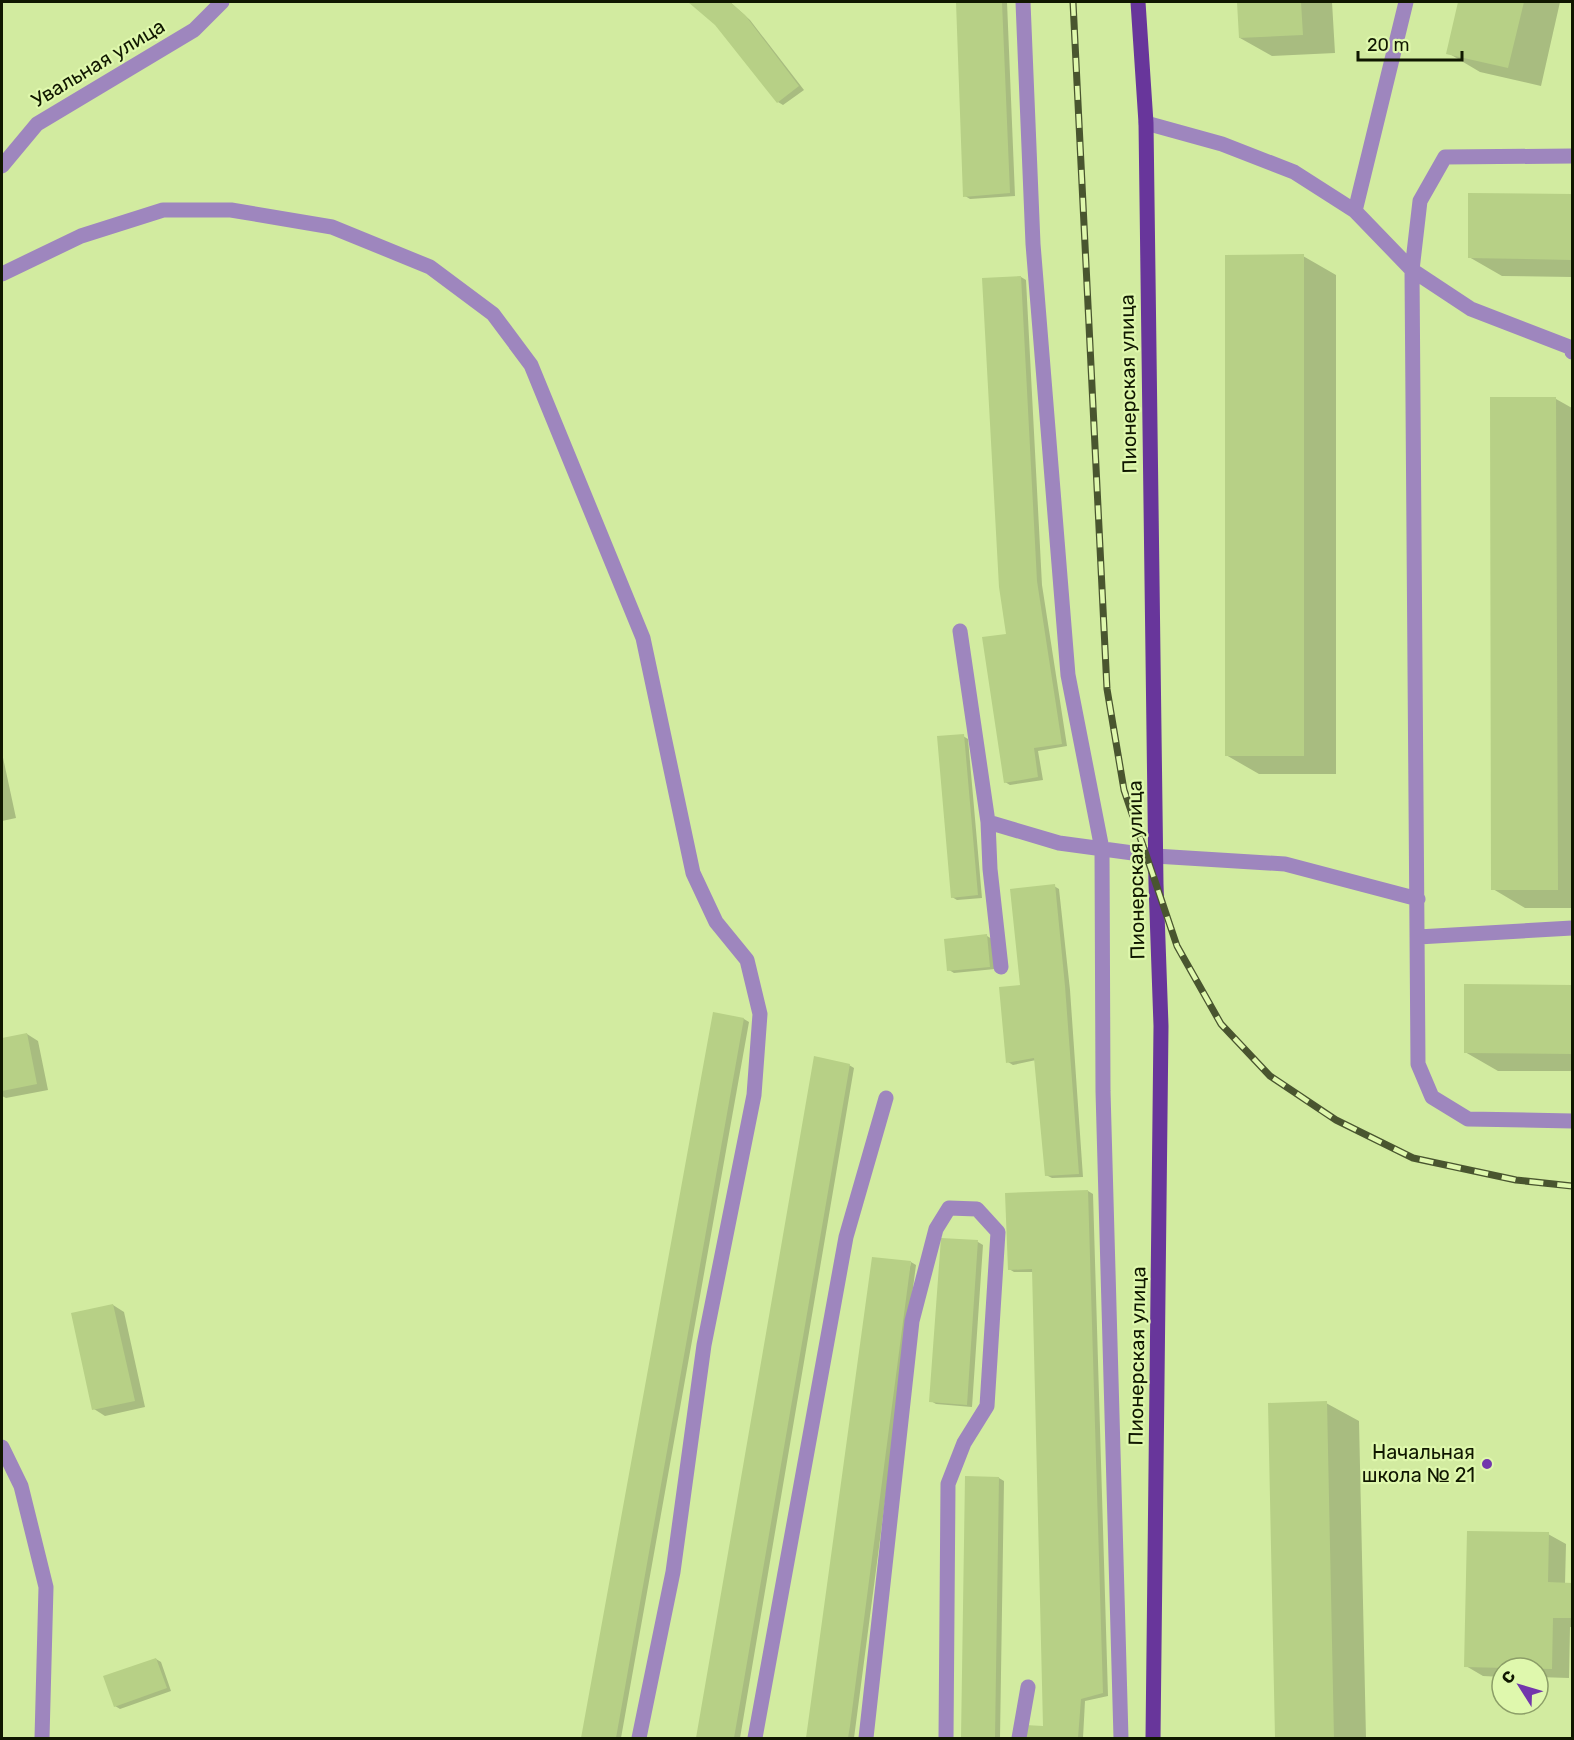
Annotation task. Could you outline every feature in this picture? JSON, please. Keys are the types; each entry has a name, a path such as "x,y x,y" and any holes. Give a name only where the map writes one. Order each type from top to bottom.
{"main road":[{"name":"Пионерская улица","path":"1138,2 1146,123 1155,856 1161,1026 1153,1738"}],"lane":[{"name":"Увальная улица","path":"2,166 37,123 194,30 222,2"},
{"path":"1023,2 1033,244 1068,675 1102,849 1103,1091 1121,1738"},
{"path":"1354,211 1406,2"},
{"path":"1146,123 1222,144 1294,172 1354,211 1412,270 1471,309 1572,348 1572,352"},
{"path":"1572,156 1445,158 1420,201 1412,270 1418,1064 1432,1097 1468,1119 1572,1121"},
{"path":"2,274 81,236 163,210 231,210 321,225 332,227 430,267 493,314 531,366 643,638 693,873 716,922 747,960 760,1014 754,1095 704,1345 673,1572 639,1738"},
{"path":"960,631 988,822 990,869 1000,967"},
{"path":"988,822 1059,843 1155,856 1285,864 1418,899"},
{"path":"1418,937 1572,928"},
{"path":"755,1738 846,1237 886,1098"},
{"path":"866,1738 912,1321 936,1229 949,1209 977,1209 998,1232 987,1406 964,1443 948,1484 946,1738"},
{"path":"2,1448 21,1486 46,1587 42,1738"},
{"path":"1019,1738 1028,1687"}],"building":[{"path":"688,2 730,2 745,15 799,86 777,103 715,25"},
{"path":"956,2 1002,2 1010,193 963,197"},
{"path":"1237,2 1301,2 1303,35 1239,38"},
{"path":"1458,2 1524,2 1508,68 1446,54"},
{"path":"1468,193 1572,194 1572,260 1468,258"},
{"path":"1304,254 1304,756 1225,756 1225,255"},
{"path":"1021,276 1037,581 1062,744 1034,748 1038,777 1004,783 982,637 1006,634 999,587 982,278"},
{"path":"1490,397 1556,397 1558,890 1491,890"},
{"path":"964,734 978,895 951,898 937,736"},
{"path":"1055,884 1079,1174 1045,1176 1034,1058 1006,1063 999,987 1020,985 1010,889"},
{"path":"987,934 990,967 947,971 944,939"},
{"path":"1464,984 1572,985 1572,1054 1464,1053"},
{"path":"713,1012 744,1018 616,1738 581,1738"},
{"path":"27,1033 37,1084 2,1091 2,1038"},
{"path":"814,1056 850,1064 734,1738 696,1738"},
{"path":"1088,1190 1103,1693 1081,1699 1078,1738 1023,1738 1025,1725 1043,1726 1032,1269 1008,1270 1005,1193"},
{"path":"941,1238 978,1240 967,1405 929,1402"},
{"path":"872,1257 911,1261 850,1726 848,1738 806,1738"},
{"path":"113,1304 135,1401 92,1410 71,1313"},
{"path":"1327,1401 1334,1738 1275,1738 1268,1403"},
{"path":"965,1476 999,1477 995,1738 961,1738"},
{"path":"1467,1531 1549,1532 1548,1582 1572,1583 1572,1618 1553,1618 1552,1669 1550,1669 1550,1656 1490,1656 1490,1668 1464,1667"},
{"path":"156,1658 167,1688 114,1707 103,1676"}],"railway":[{"path":"1073,2 1107,689 1124,790 1177,946 1221,1024 1270,1076 1336,1120 1413,1158 1516,1180 1572,1186"}],"place":[{"name":"Начальная школа № 21","path":"1487,1464"}]}
